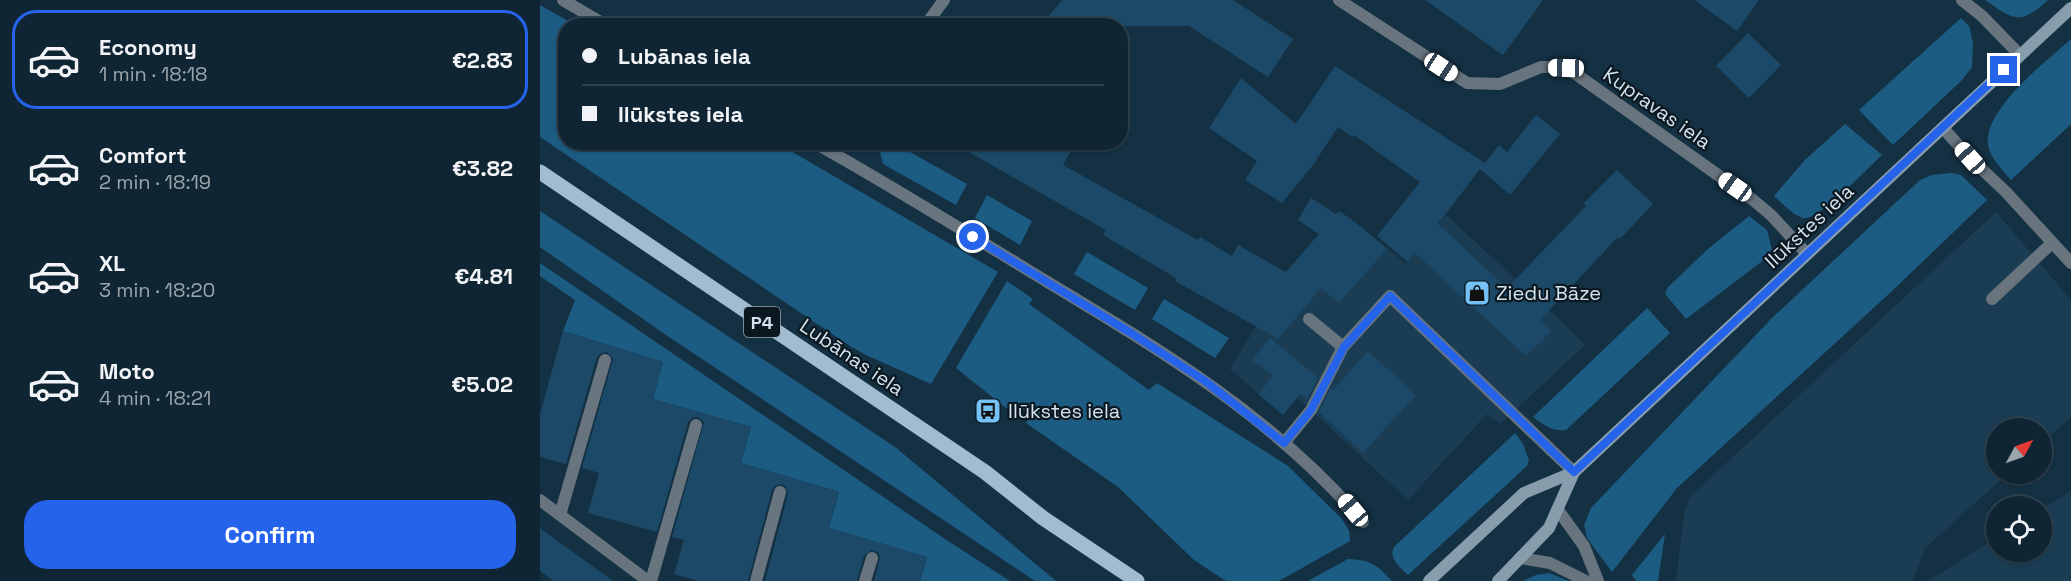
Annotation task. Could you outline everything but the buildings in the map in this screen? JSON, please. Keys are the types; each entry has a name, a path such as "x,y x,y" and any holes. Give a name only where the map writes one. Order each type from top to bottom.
{"main road":[{"name":"Lubānas iela","path":"540,172 985,472 1043,518 1137,581"}],"street":[{"path":"563,0 593,18"},
{"path":"931,18 944,0"},
{"name":"Kupravas iela","path":"1339,0 1467,83 1500,84 1540,67 1566,68 1753,200 1771,215 1808,254"},
{"path":"1962,0 1982,16 2020,55"},
{"name":"Ilūkstes iela","path":"1429,581 1524,493 1574,472 2071,8"},
{"path":"1943,128 2071,263"},
{"path":"839,150 1205,381 1284,443 1342,497 1363,522"},
{"path":"1992,299 2052,243"},
{"path":"1284,443 1311,410 1344,347 1390,296 1574,472"},
{"path":"1309,319 1344,347"},
{"path":"560,515 605,360"},
{"path":"540,500 650,581 696,425"},
{"name":"Ilūkstes iela","path":"1497,581 1549,528 1574,472"},
{"path":"756,581 780,492"},
{"path":"1558,510 1584,546 1598,581"},
{"path":"865,581 872,558"},
{"path":"1520,558 1550,563 1586,581"}],"shaded area":[{"path":"1985,0 2048,0 2030,14 2017,17 2010,16"},
{"path":"540,5 563,18 558,18 558,149 540,137"},
{"path":"1961,18 1969,26 1973,43 1972,67 1961,81 1893,145 1859,110"},
{"path":"2071,39 2071,124 2011,180 1991,155 1988,145 1989,131 1995,116 2019,87"},
{"path":"1845,124 1882,155 1820,211 1811,217 1804,218 1796,215 1774,196 1805,160"},
{"path":"559,150 789,150 998,272 931,384 850,346"},
{"path":"880,150 906,150 967,184 956,205 883,164"},
{"path":"1952,173 1961,175 1987,200 1891,292 1677,488 1612,572 1587,538 1584,525 1591,508 1772,318 1920,180 1932,175"},
{"path":"987,195 1032,221 1020,245 975,218"},
{"path":"540,211 895,447 1056,581 1035,581 663,333 540,247"},
{"path":"1339,211 1406,264 1446,215 1585,345 1500,424 1487,414 1408,500 1298,398 1283,415 1230,369 1296,261"},
{"path":"1996,212 2071,300 2071,417 2052,434 2052,418 1986,418 1986,484 1996,484 1925,548 1912,581 1676,581 1685,508 1692,495"},
{"path":"1749,216 1767,230 1772,250 1769,256 1686,319 1665,294 1668,287 1708,249"},
{"path":"1087,252 1148,288 1135,310 1074,274"},
{"path":"540,263 1010,581 920,581 927,557 829,528 839,492 741,463 751,427 653,399 663,362 563,331 575,300 540,276"},
{"path":"1007,281 1033,299 1029,304 1149,390 1157,383 1288,466 1342,519 1349,531 1350,541 1279,581 1226,581 1194,560 1118,487 1026,423 1030,414 1015,404 1010,410 1006,408 956,368"},
{"path":"1164,299 1229,338 1215,358 1152,319"},
{"path":"1647,308 1670,333 1566,430 1553,429 1533,417"},
{"path":"1515,433 1523,444 1529,461 1527,466 1408,575 1394,559 1394,547"},
{"path":"2071,491 2071,581 1928,581 1986,544 1986,562 2052,562 2052,503"},
{"path":"1665,534 1658,581 1636,581 1632,575"},
{"path":"1348,559 1373,564 1392,581 1308,581"},
{"path":"1549,573 1569,581 1523,581 1536,575"}],"place":[{"name":"Ziedu Bāze","path":"1477,293"},
{"name":"Ilūkstes iela","path":"988,411"}],"route":[{"path":"973,237 1205,381 1284,443 1311,410 1344,347 1390,296 1574,472 2004,70"}]}
